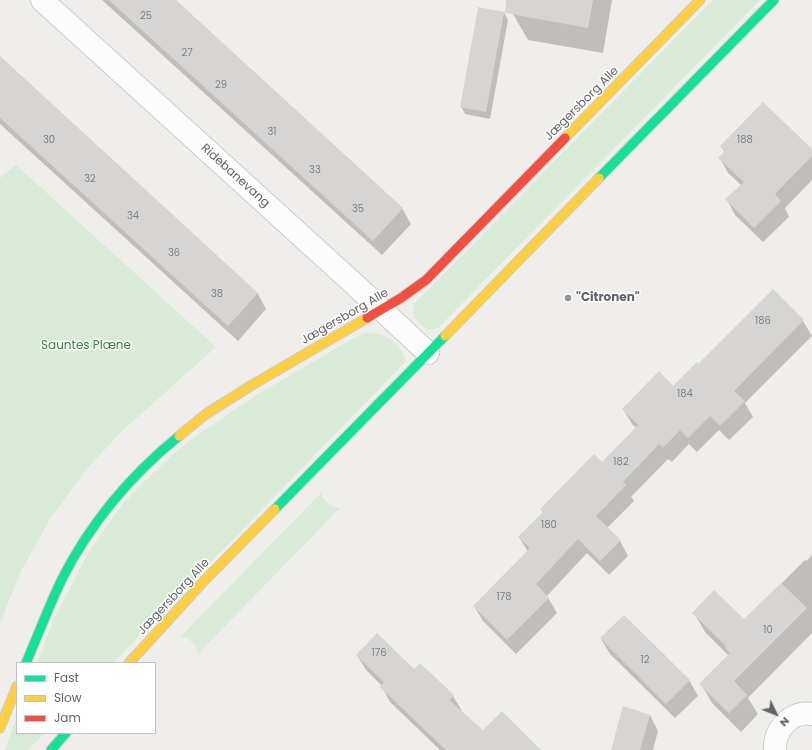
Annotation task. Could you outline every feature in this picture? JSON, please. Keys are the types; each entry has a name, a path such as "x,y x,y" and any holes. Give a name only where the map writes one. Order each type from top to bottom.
{"street":[{"name":"Ridebanevang","path":"42,0 382,309 428,353"},
{"name":"Jægersborg Alle","path":"26,662 48,609 66,572 84,541 108,506 138,474 170,443 206,414 252,385 401,298 426,280 700,0"},
{"name":"Jægersborg Alle","path":"131,662 205,580 774,0"},
{"path":"0,728 16,688"},
{"path":"775,750 776,740 780,728 786,722 801,714 812,714"},
{"path":"50,750 65,734"}],"green space":[{"path":"713,0 760,0 438,328 429,329 421,325 414,315 414,304"},
{"name":"Sauntes Plæne","path":"16,165 216,347 121,432 85,471 50,519 21,571 0,623 0,178"},
{"path":"365,333 383,335 396,344 406,361 114,662 37,662 54,619 89,551 122,505 145,481 193,438 255,396 350,340"},
{"path":"321,493 328,504 340,508 198,654 196,647 188,638 180,637"},
{"path":"16,720 16,734 44,734 28,750 5,750"}],"building":[{"path":"109,0 176,0 403,208 373,241"},
{"path":"506,0 593,0 588,28 505,13"},
{"path":"478,7 504,12 486,112 460,107"},
{"path":"0,56 258,293 228,326 0,118"},
{"path":"763,102 812,149 812,156 775,194 781,201 754,228 725,199 744,182 718,158 725,151 720,146"},
{"path":"773,289 804,320 734,391 745,401 720,426 710,416 688,438 680,430 663,448 659,444 623,482 626,485 596,516 621,540 600,561 578,539 536,584 549,598 507,640 473,606 530,548 518,537 543,512 540,509 594,454 602,462 638,425 622,409 659,371 673,386 697,362 698,364"},
{"path":"781,583 807,608 734,681 747,695 729,713 699,684 730,653 725,648 726,646 692,613 714,590 744,619"},
{"path":"624,615 690,680 666,704 600,638"},
{"path":"377,633 414,669 420,663 454,695 449,700 483,730 502,711 541,750 446,750 380,687 384,682 356,655"},
{"path":"623,706 650,715 640,750 611,750"}],"traffic: fast":[{"path":"599,178 774,0"},
{"path":"275,509 445,336"},
{"path":"26,662 62,579 85,539 128,484 144,467 179,436"},
{"path":"51,750 65,734"}],"traffic: slow":[{"path":"565,138 700,0"},
{"path":"445,336 599,178"},
{"path":"179,436 206,414 252,385 367,318"},
{"path":"130,662 205,580 275,509"},
{"path":"0,728 16,688"}],"traffic: jam":[{"path":"367,318 401,298 426,280 565,138"}],"place":[{"name":"\"Citronen\"","path":"568,298"}]}
